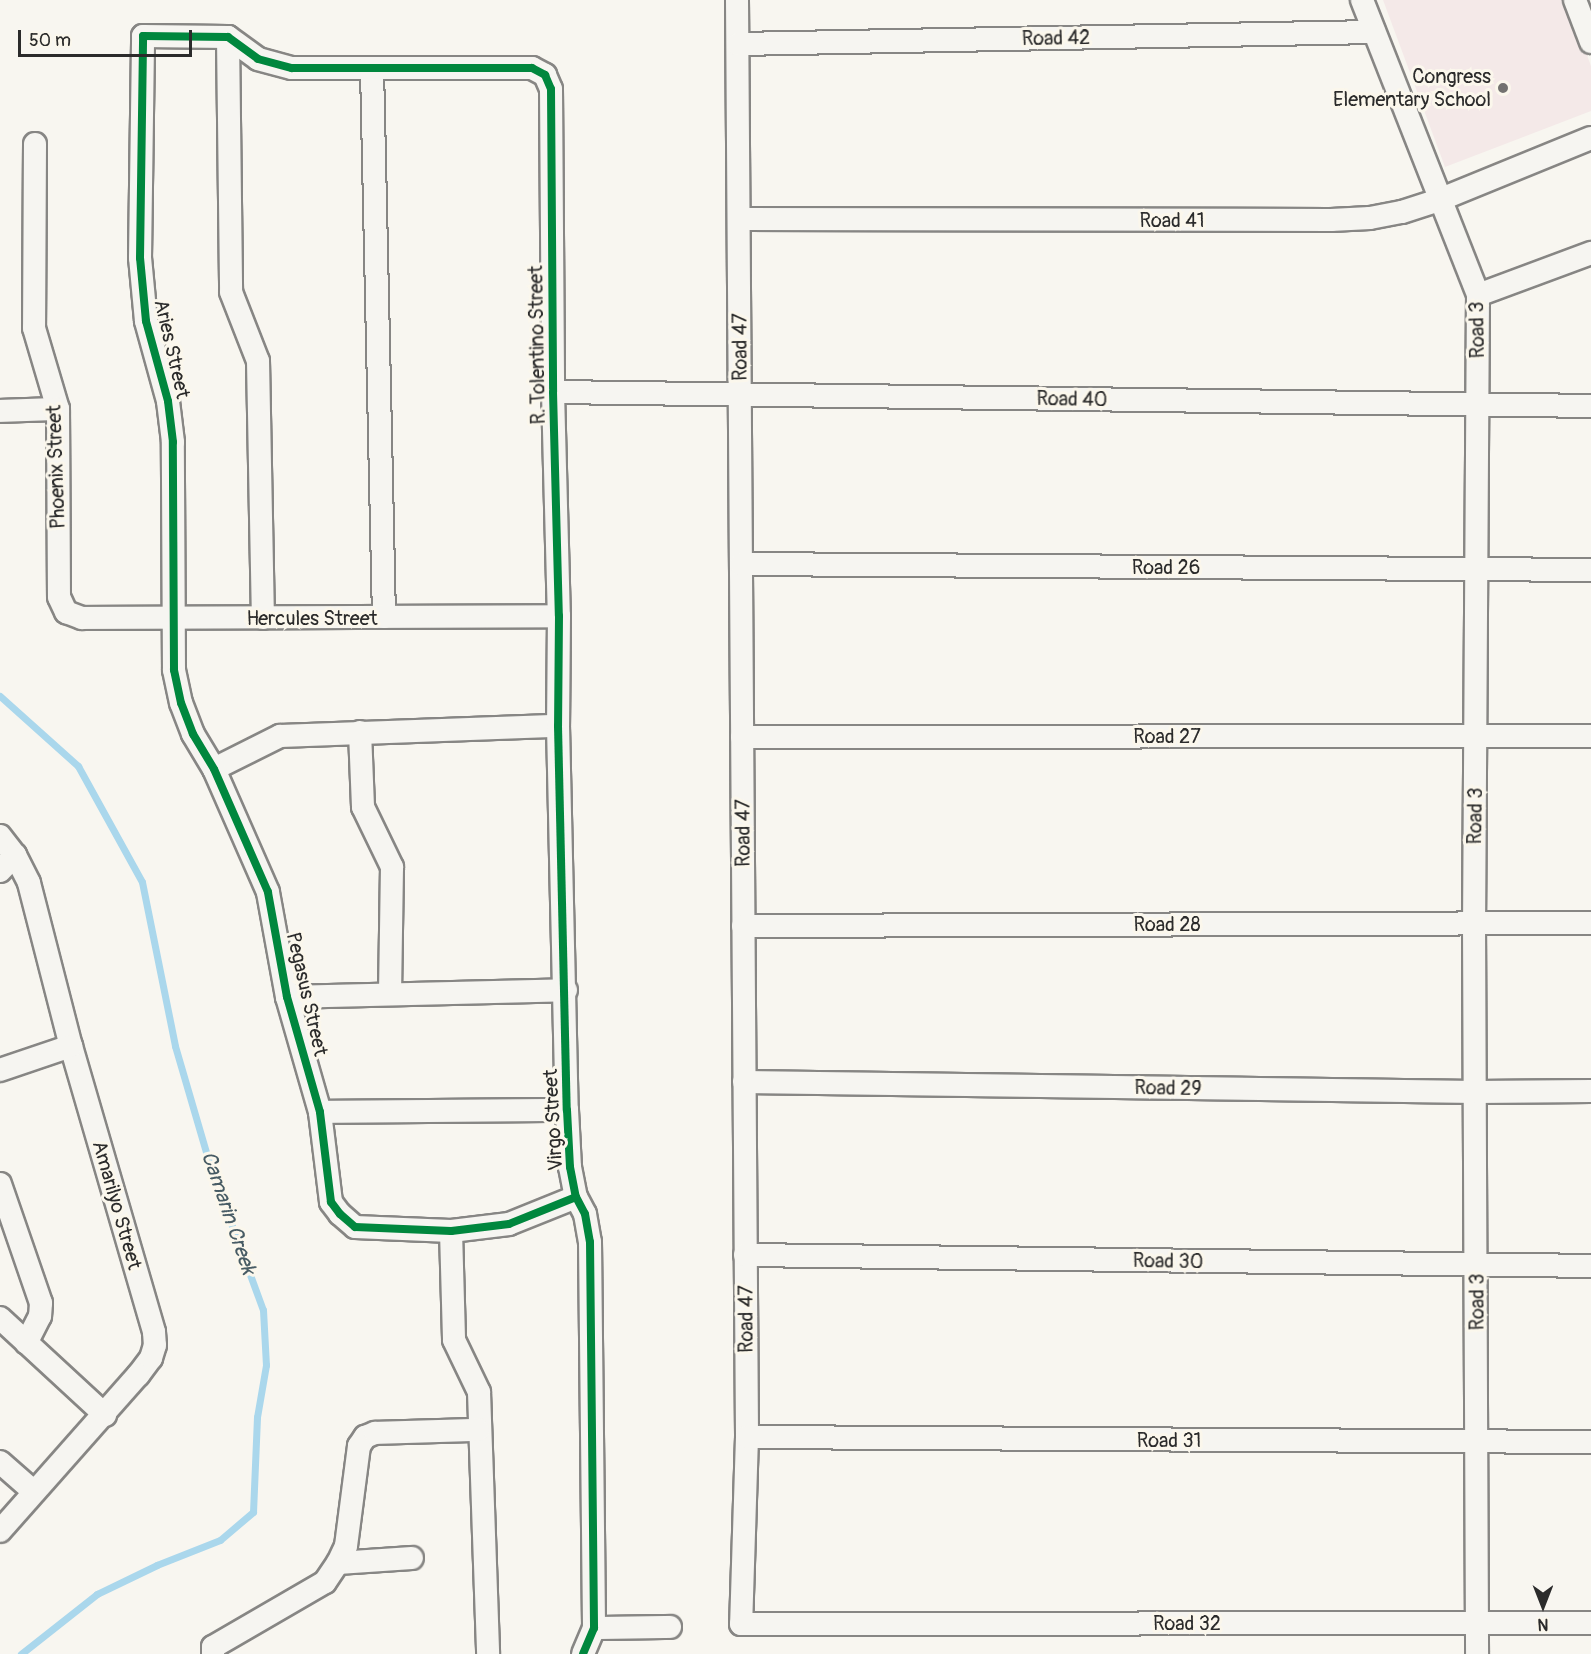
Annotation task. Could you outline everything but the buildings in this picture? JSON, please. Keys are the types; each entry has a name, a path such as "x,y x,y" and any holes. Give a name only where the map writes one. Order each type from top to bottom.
{"street":[{"name":"Road 47","path":"737,0 747,1437 741,1624 783,1624"},
{"name":"Road 3","path":"1362,0 1478,295 1474,923 1478,1443 1477,1654"},
{"path":"1575,0 1591,42"},
{"name":"Road 42","path":"738,44 1374,32"},
{"name":"Aries Street","path":"214,769 193,734 181,703 174,670 172,442 168,401 146,321 140,258 143,36 228,37"},
{"path":"228,37 258,59 292,68 372,68 384,617"},
{"path":"228,37 231,292 258,361 263,618"},
{"name":"R. Tolentino Street","path":"372,68 531,68 545,75 551,89 553,392 559,616"},
{"name":"Road 41","path":"739,219 1331,220 1402,212 1439,200 1591,138"},
{"name":"Phoenix Street","path":"35,144 34,328 58,409 59,597 66,612"},
{"path":"1478,295 1591,253"},
{"name":"Road 40","path":"553,392 1591,406"},
{"path":"0,411 58,409"},
{"name":"Road 26","path":"741,564 1591,570"},
{"name":"Hercules Street","path":"66,612 82,618 559,616"},
{"name":"Virgo Street","path":"559,616 558,726 566,990 567,1110 570,1167 576,1197 585,1214 590,1242 594,1628 583,1654"},
{"path":"214,769 280,736 558,726"},
{"path":"360,732 363,807 392,867 390,994"},
{"name":"Road 27","path":"742,737 1591,736"},
{"name":"Pegasus Street","path":"214,769 268,892 287,997 320,1112 331,1202 340,1214 355,1227 451,1231"},
{"name":"Amarilyo Street","path":"0,836 7,863 29,883 71,1046 154,1332 155,1345 151,1359 105,1415 33,1491 0,1532"},
{"name":"Road 28","path":"743,926 1591,923"},
{"path":"287,997 566,990"},
{"path":"0,1070 71,1046"},
{"name":"Road 29","path":"744,1082 1476,1092 1591,1091"},
{"path":"320,1112 567,1110"},
{"path":"0,1184 41,1303 40,1316 26,1343"},
{"path":"488,1654 478,1431 479,1392 454,1340 451,1231 509,1224 576,1197"},
{"name":"Road 30","path":"746,1255 1591,1266"},
{"path":"0,1318 105,1415"},
{"path":"213,1654 213,1647 325,1582 346,1546 359,1446 365,1437 375,1433 478,1431"},
{"name":"Road 31","path":"747,1437 1591,1442"},
{"path":"0,1462 33,1491"},
{"path":"338,1563 412,1558"},
{"name":"Road 32","path":"783,1624 1591,1623"},
{"path":"594,1628 670,1627"}],"shaded area":[{"name":"Congress Elementary School","path":"1383,0 1567,0 1591,66 1591,111 1445,167"}],"waterway":[{"name":"Camarin Creek","path":"0,696 78,766 142,882 175,1046 210,1166 263,1310 266,1365 257,1417 253,1512 220,1540 157,1565 97,1594 21,1654"}],"cycle path":[{"path":"576,1197 509,1224 451,1231 355,1227 340,1214 331,1202 320,1112 287,997 268,892 214,769 193,734 181,703 174,670 173,442 168,401 146,321 140,258 143,36 228,37 258,59 292,68 532,68 545,75 551,89 553,392 559,616 558,726 567,1110 570,1167 576,1197 585,1214 590,1242 594,1628 583,1654"}],"place":[{"name":"Congress Elementary School","path":"1503,88"}]}
